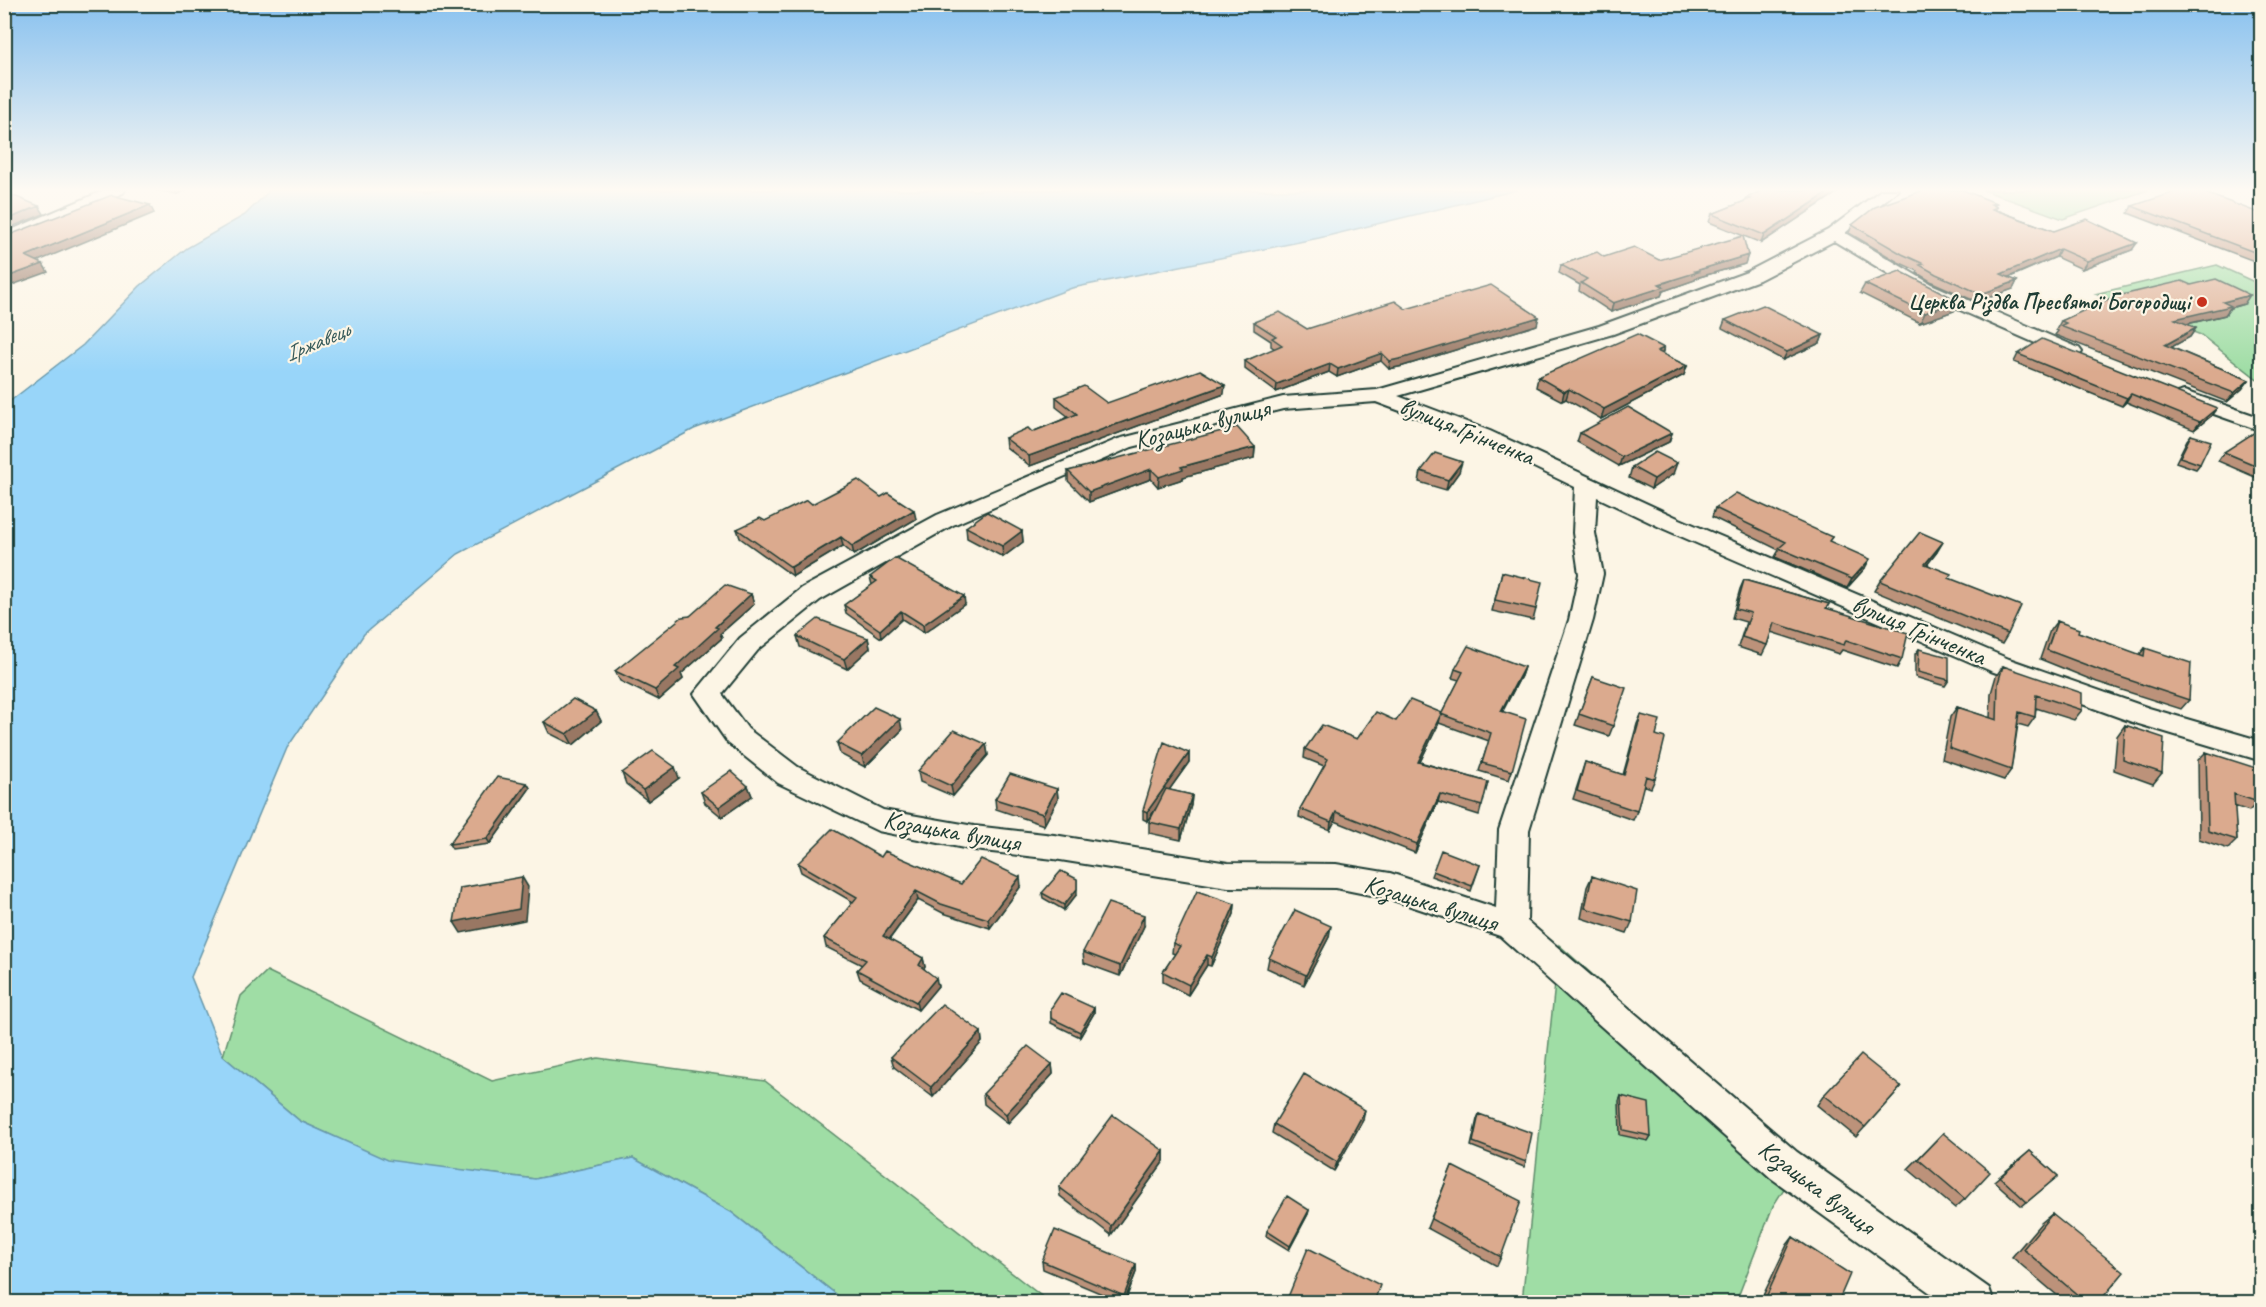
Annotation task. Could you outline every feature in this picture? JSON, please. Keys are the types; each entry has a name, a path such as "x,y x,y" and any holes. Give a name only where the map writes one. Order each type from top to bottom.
{"street":[{"name":"Козацька вулиця","path":"1802,251 1754,276 1606,330 1378,396 1283,403 1125,443 945,520 811,594 749,644 707,694 738,736 788,775 878,820 974,838 1054,847 1228,875 1336,876 1390,886 1511,926 1784,1165 1975,1302"},
{"path":"1863,251 1925,288 2091,360"},
{"path":"2167,390 2262,425"},
{"name":"вулиця Грінченка","path":"1378,396 1483,435 1548,464 1586,485 2000,665 2142,715 2262,751"},
{"path":"1511,926 1514,830 1581,620 1591,574 1584,532 1586,485"}],"green space":[{"path":"2217,265 2261,285 2261,382 2201,335 2095,294"},
{"path":"1559,945 1776,1137 1804,1157 1773,1206 1736,1302 1522,1302"},
{"path":"267,971 492,1081 598,1058 765,1081 1049,1302 846,1302 731,1212 633,1158 535,1179 387,1161 300,1121 223,1056 241,996"}],"water":[{"name":"Іржавець","path":"183,251 1255,251 1072,288 694,429 458,554 364,634 287,748 191,977 223,1056 300,1121 387,1160 535,1179 633,1158 731,1212 846,1302 5,1302 5,405 83,345 140,286"}],"building":[{"path":"4,251 38,251 26,256 43,264 4,278"},
{"path":"1622,251 1642,251 1659,260 1691,251 1747,251 1748,255 1695,271 1698,272 1659,284 1664,287 1613,303 1581,283 1587,279 1561,265 1597,252 1604,257"},
{"path":"1897,251 2055,251 2001,274 2017,281 1981,294 1936,274 1920,265 1924,264"},
{"path":"2064,251 2115,251 2087,261"},
{"path":"1900,271 1959,301 1925,313 1865,284"},
{"path":"2216,279 2250,295 2223,302 2231,306 2175,319 2196,328 2165,345 2249,380 2234,393 2060,326 2066,323 2061,321 2113,297 2182,281 2191,285"},
{"path":"1491,285 1539,317 1404,358 1390,361 1382,353 1338,369 1330,364 1277,384 1245,361 1282,345 1272,338 1276,336 1254,322 1280,312 1307,329 1395,301 1406,309"},
{"path":"1763,305 1823,335 1787,352 1725,320"},
{"path":"1637,334 1664,348 1657,351 1687,366 1604,409 1569,389 1564,392 1538,377"},
{"path":"2042,339 2217,408 2200,422 2131,394 2127,398 2018,354"},
{"path":"1200,370 1225,385 1029,456 1005,438 1028,428 1032,432 1077,414 1056,397 1084,386 1107,403"},
{"path":"1628,407 1672,433 1622,457 1580,433"},
{"path":"1237,427 1255,447 1181,467 1183,469 1159,477 1151,469 1089,492 1068,471"},
{"path":"2258,430 2262,431 2262,468 2224,452"},
{"path":"2191,435 2211,441 2200,464 2180,457"},
{"path":"1655,452 1677,463 1654,479 1632,467"},
{"path":"1435,453 1462,462 1448,480 1421,471"},
{"path":"858,480 881,497 888,493 914,510 852,546 841,537 791,567 737,529 760,518 765,521 807,500 812,504"},
{"path":"1736,493 1832,537 1829,541 1870,559 1852,579 1779,548 1786,542 1715,508"},
{"path":"987,512 1022,531 1002,546 966,527"},
{"path":"1920,532 1943,542 1925,564 1951,574 1949,578 2021,606 2008,634 1880,581"},
{"path":"895,558 964,596 923,625 901,611 880,630 844,605 877,581 870,577"},
{"path":"1502,572 1542,582 1536,609 1495,600"},
{"path":"1744,580 1829,604 1826,608 1908,633 1902,659 1846,640 1844,645 1774,623 1767,645 1742,637 1751,613 1736,609"},
{"path":"725,585 751,594 675,667 679,669 655,690 615,671 682,617 690,616"},
{"path":"818,619 868,638 844,659 797,636"},
{"path":"2057,621 2079,629 2078,632 2144,656 2145,648 2191,663 2189,700 2047,650"},
{"path":"1468,646 1524,667 1501,711 1526,719 1512,771 1482,763 1491,733 1441,714 1418,762 1488,782 1482,806 1440,794 1417,844 1336,812 1331,822 1300,809 1328,759 1305,749 1322,725 1357,739 1376,712 1396,721 1410,700 1442,713 1463,672 1455,669"},
{"path":"1919,649 1949,657 1949,680 1918,672"},
{"path":"2003,666 2082,693 2082,710 2036,695 2035,717 2019,712 2011,770 1949,748 1957,707 1997,720 1998,683"},
{"path":"1593,677 1626,688 1613,726 1579,714"},
{"path":"573,699 596,711 567,734 544,722"},
{"path":"874,707 900,719 862,756 837,743"},
{"path":"1641,715 1660,720 1656,735 1665,738 1655,779 1646,776 1637,811 1577,791 1585,762 1624,775"},
{"path":"2125,725 2164,738 2162,773 2123,760"},
{"path":"954,730 986,744 951,786 918,771"},
{"path":"1164,742 1189,753 1147,812 1143,810"},
{"path":"653,751 675,767 643,790 622,773"},
{"path":"2206,752 2256,768 2258,802 2234,794 2237,840 2208,831"},
{"path":"731,771 748,786 719,807 701,792"},
{"path":"1010,774 1057,789 1043,814 995,799"},
{"path":"497,777 527,783 487,839 449,844"},
{"path":"1166,789 1192,795 1181,829 1149,822"},
{"path":"832,829 881,857 885,851 961,884 981,859 1020,877 988,919 941,904 916,891 883,936 923,958 919,965 936,978 916,1002 857,970 866,960 824,938 857,897 798,863"},
{"path":"1441,850 1480,865 1472,886 1433,871"},
{"path":"1061,871 1077,879 1077,889 1064,905 1042,893"},
{"path":"1592,876 1637,891 1632,922 1585,908"},
{"path":"522,877 519,909 454,922 460,888"},
{"path":"1197,891 1235,904 1212,957 1207,955 1189,985 1163,972 1180,946 1173,943"},
{"path":"1108,903 1144,915 1120,966 1083,952"},
{"path":"1295,910 1331,926 1306,975 1269,958"},
{"path":"1061,993 1094,1008 1080,1032 1051,1018 1051,1008"},
{"path":"942,1004 981,1032 931,1087 891,1057"},
{"path":"1028,1046 1052,1064 1006,1114 983,1094"},
{"path":"1861,1055 1901,1087 1865,1127 1824,1095"},
{"path":"1304,1074 1365,1110 1337,1162 1274,1124"},
{"path":"1621,1096 1649,1103 1651,1136 1623,1130"},
{"path":"1479,1114 1532,1133 1526,1162 1473,1142"},
{"path":"1113,1115 1164,1151 1111,1226 1059,1187"},
{"path":"1943,1133 1990,1172 1965,1199 1918,1159"},
{"path":"2030,1151 2058,1176 2027,1202 2000,1177"},
{"path":"1452,1166 1521,1201 1501,1257 1431,1219"},
{"path":"1287,1196 1309,1210 1290,1246 1267,1231"},
{"path":"2052,1214 2124,1272 2099,1302 2086,1302 2023,1249"},
{"path":"1055,1230 1136,1264 1124,1296 1042,1261"},
{"path":"1793,1237 1850,1274 1838,1302 1764,1302"},
{"path":"1308,1248 1380,1285 1374,1302 1286,1302"}],"place":[{"name":"Церква Різдва Пресвятої Богородиці","path":"2202,302"}]}
